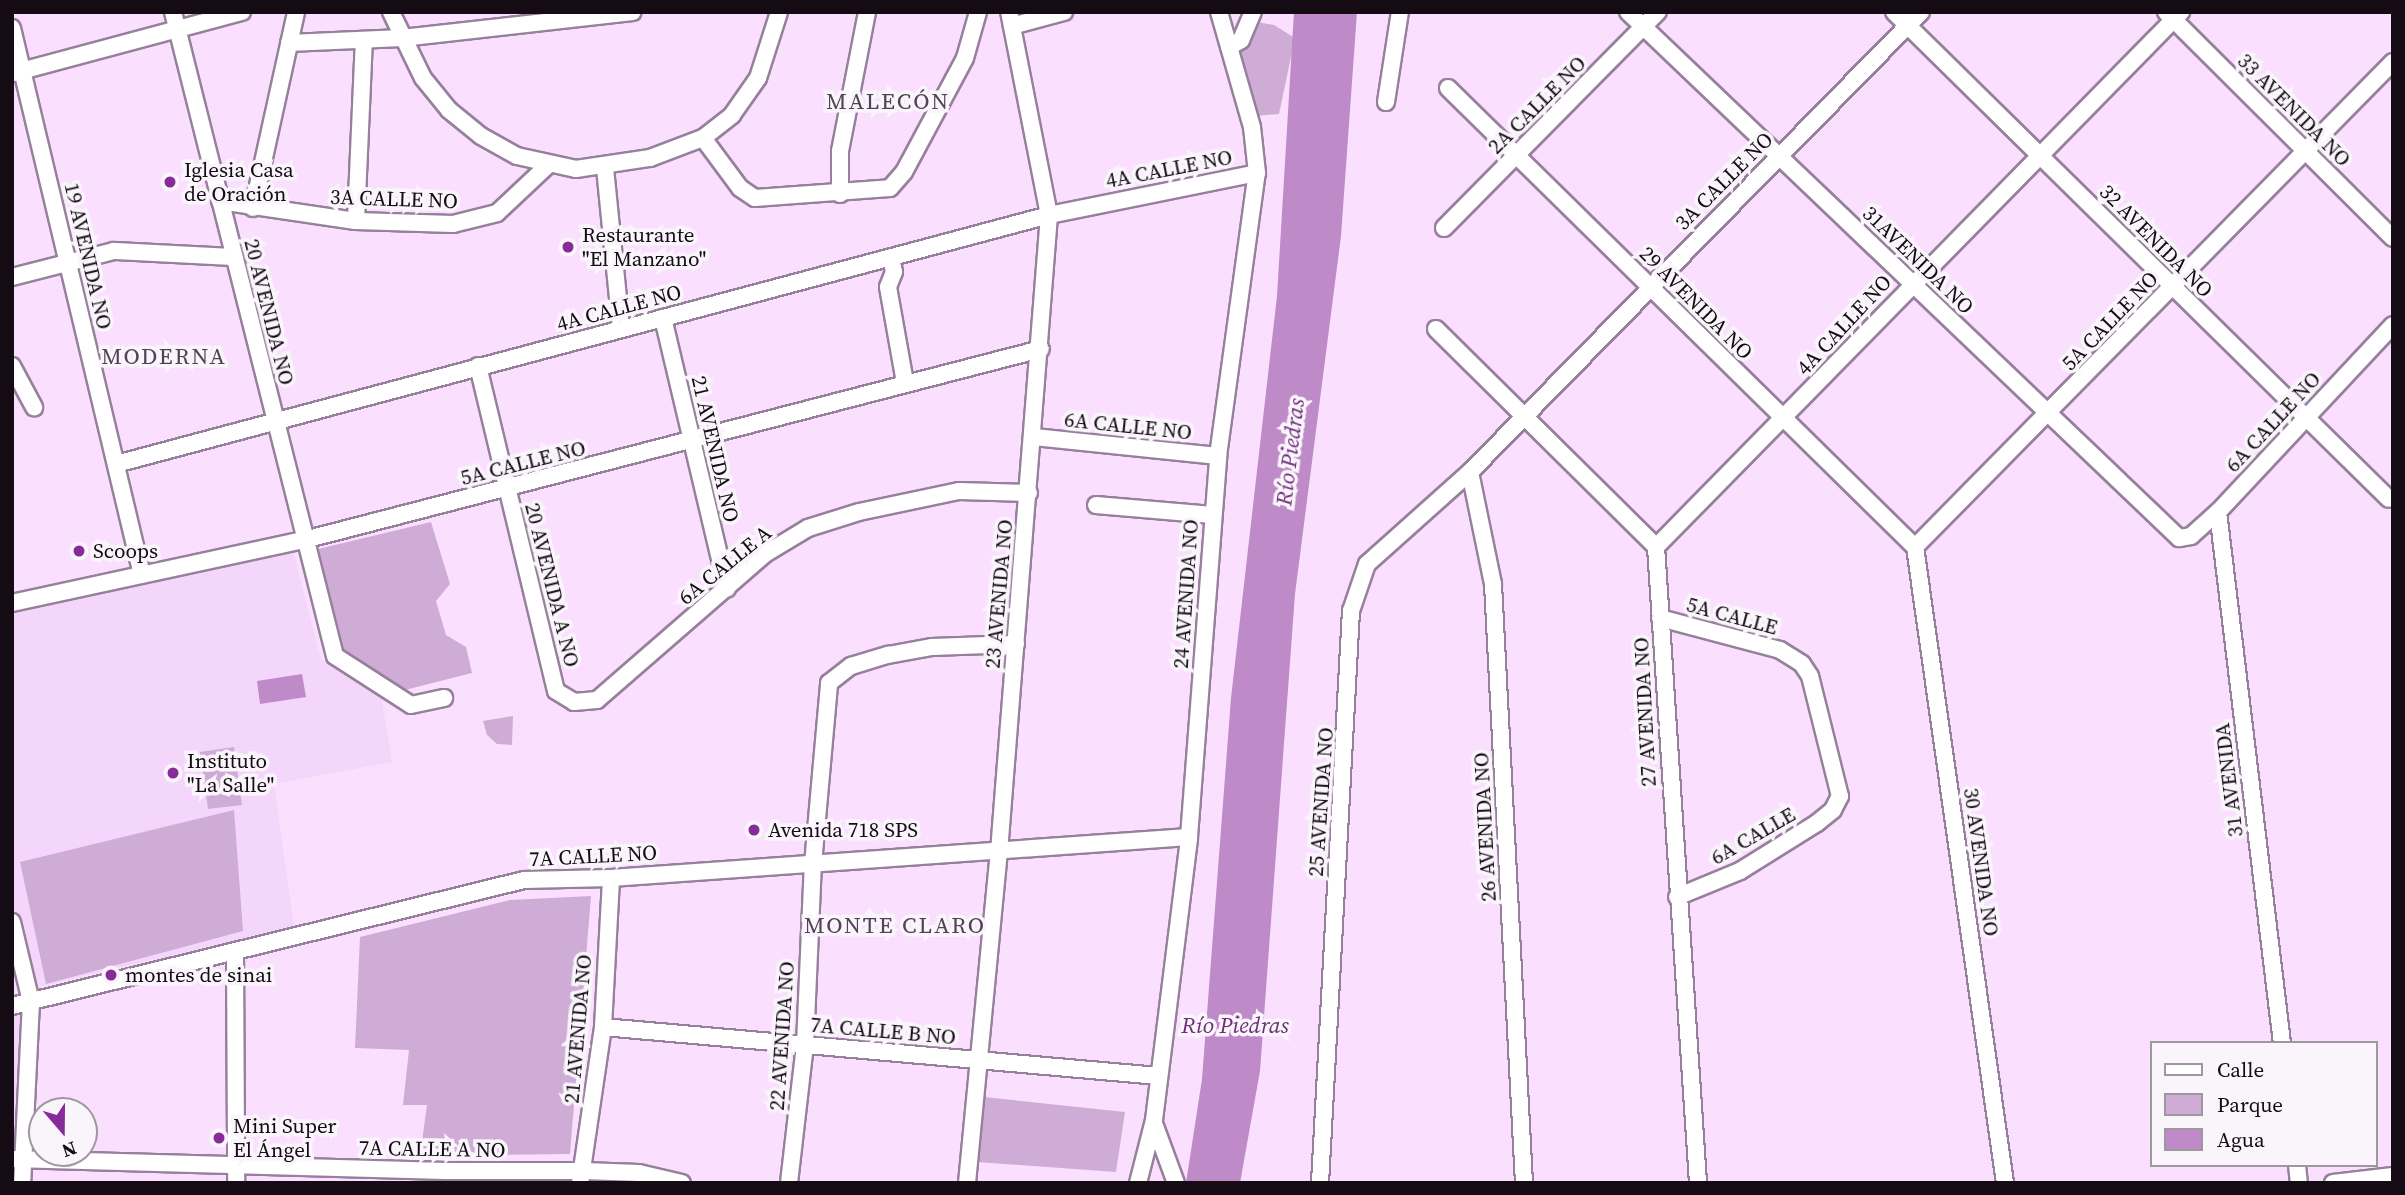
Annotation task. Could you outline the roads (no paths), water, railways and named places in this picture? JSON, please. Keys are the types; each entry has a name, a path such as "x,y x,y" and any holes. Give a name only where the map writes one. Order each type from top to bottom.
{"street":[{"name":"20 AVENIDA NO","path":"173,12 335,656 411,705 444,698"},
{"path":"17,72 242,12"},
{"path":"253,208 296,12"},
{"path":"391,12 423,78 449,110 481,136 547,166 605,168 650,158 703,138 732,115 758,78 779,12"},
{"path":"289,43 402,38 633,12"},
{"path":"840,194 842,141 867,12"},
{"path":"703,138 748,195 762,199 890,188 904,172 965,58 978,12"},
{"path":"1011,19 1065,12"},
{"name":"24 AVENIDA NO","path":"1138,1183 1154,1120 1189,837 1218,456 1257,173 1252,127 1219,12"},
{"path":"1229,47 1241,40 1253,12"},
{"path":"1386,102 1400,12"},
{"name":"31AVENIDA NO","path":"1628,12 2179,538"},
{"name":"2A CALLE NO","path":"1444,228 1658,12"},
{"name":"32 AVENIDA NO","path":"1894,12 2389,499"},
{"name":"3A CALLE NO","path":"1470,472 1649,286 1921,12"},
{"name":"33 AVENIDA NO","path":"2173,15 2393,238"},
{"name":"4A CALLE NO","path":"1656,547 1784,419 1912,283 2041,157 2173,15"},
{"name":"23 AVENIDA NO","path":"967,1183 999,852 1041,349 1049,215 1011,19"},
{"name":"19 AVENIDA NO","path":"12,28 17,72 68,263 142,575"},
{"path":"356,221 364,41"},
{"name":"5A CALLE NO","path":"1915,548 2393,62"},
{"name":"29 AVENIDA NO","path":"1448,88 1915,548"},
{"name":"3A CALLE NO","path":"220,201 253,208 356,221 476,221 497,213 547,166"},
{"path":"605,168 621,328"},
{"name":"4A CALLE NO","path":"116,464 275,419 1049,215 1257,173"},
{"path":"12,277 114,251 234,257"},
{"path":"891,257 894,272 888,287 905,382"},
{"path":"872,262 876,276 888,287"},
{"name":"21 AVENIDA NO","path":"663,318 727,589"},
{"name":"6A CALLE NO","path":"2179,538 2192,536 2218,512 2393,325"},
{"path":"1436,329 1656,547"},
{"name":"5A CALLE NO","path":"12,603 304,540 691,441 905,382 1041,349"},
{"path":"12,366 34,407"},
{"name":"20 AVENIDA A NO","path":"478,366 556,691"},
{"name":"6A CALLE NO","path":"1034,437 1218,456"},
{"name":"25 AVENIDA NO","path":"1320,1183 1351,611 1367,564 1470,472"},
{"name":"26 AVENIDA NO","path":"1470,472 1493,584 1524,1183"},
{"name":"6A CALLE A","path":"556,691 574,702 597,701 765,554 808,528 859,512 959,491 1029,493"},
{"path":"1096,505 1213,515"},
{"name":"31 AVENIDA","path":"2218,512 2282,1041"},
{"name":"27 AVENIDA NO","path":"1656,547 1677,897 1698,1183"},
{"name":"30 AVENIDA NO","path":"1915,548 2005,1183"},
{"name":"5A CALLE","path":"1660,618 1793,656 1810,677 1840,796"},
{"name":"22 AVENIDA NO","path":"789,1183 805,1045 813,864 829,683 851,666 888,655 959,645 1016,644"},
{"name":"6A CALLE","path":"1677,897 1740,871 1816,823 1833,810 1840,796"},
{"name":"7A CALLE NO","path":"12,1006 235,954 524,880 611,878 1189,837"},
{"name":"21 AVENIDA NO","path":"582,1177 603,1027 611,878"},
{"path":"12,922 31,1002 19,1159 22,1183"},
{"path":"235,954 236,1183"},
{"name":"7A CALLE B NO","path":"603,1027 1159,1076"},
{"path":"1154,1120 1162,1156 1176,1183"},
{"name":"7A CALLE A NO","path":"19,1159 238,1166 445,1177 582,1177 639,1173 682,1183"},
{"path":"2333,1183 2393,1176"}],"water":[{"name":"Río Piedras","path":"1294,12 1357,12 1341,236 1295,594 1260,1071 1240,1183 1186,1183 1202,1079 1231,698 1277,296"},
{"path":"302,674 306,697 260,704 257,681"}],"place":[{"name":"Iglesia Casa de Oración","path":"170,182"},
{"name":"Restaurante \"El Manzano\"","path":"568,247"},
{"name":"Scoops","path":"79,551"},
{"name":"Instituto \"La Salle\"","path":"173,773"},
{"name":"Avenida 718 SPS","path":"754,830"},
{"name":"montes de sinai","path":"111,975"},
{"name":"Mini Super El Ángel","path":"219,1138"}],"district":[{"name":"MALECÓN","path":"888,101"},
{"name":"MODERNA","path":"164,356"},
{"name":"MONTE CLARO","path":"895,925"}]}
